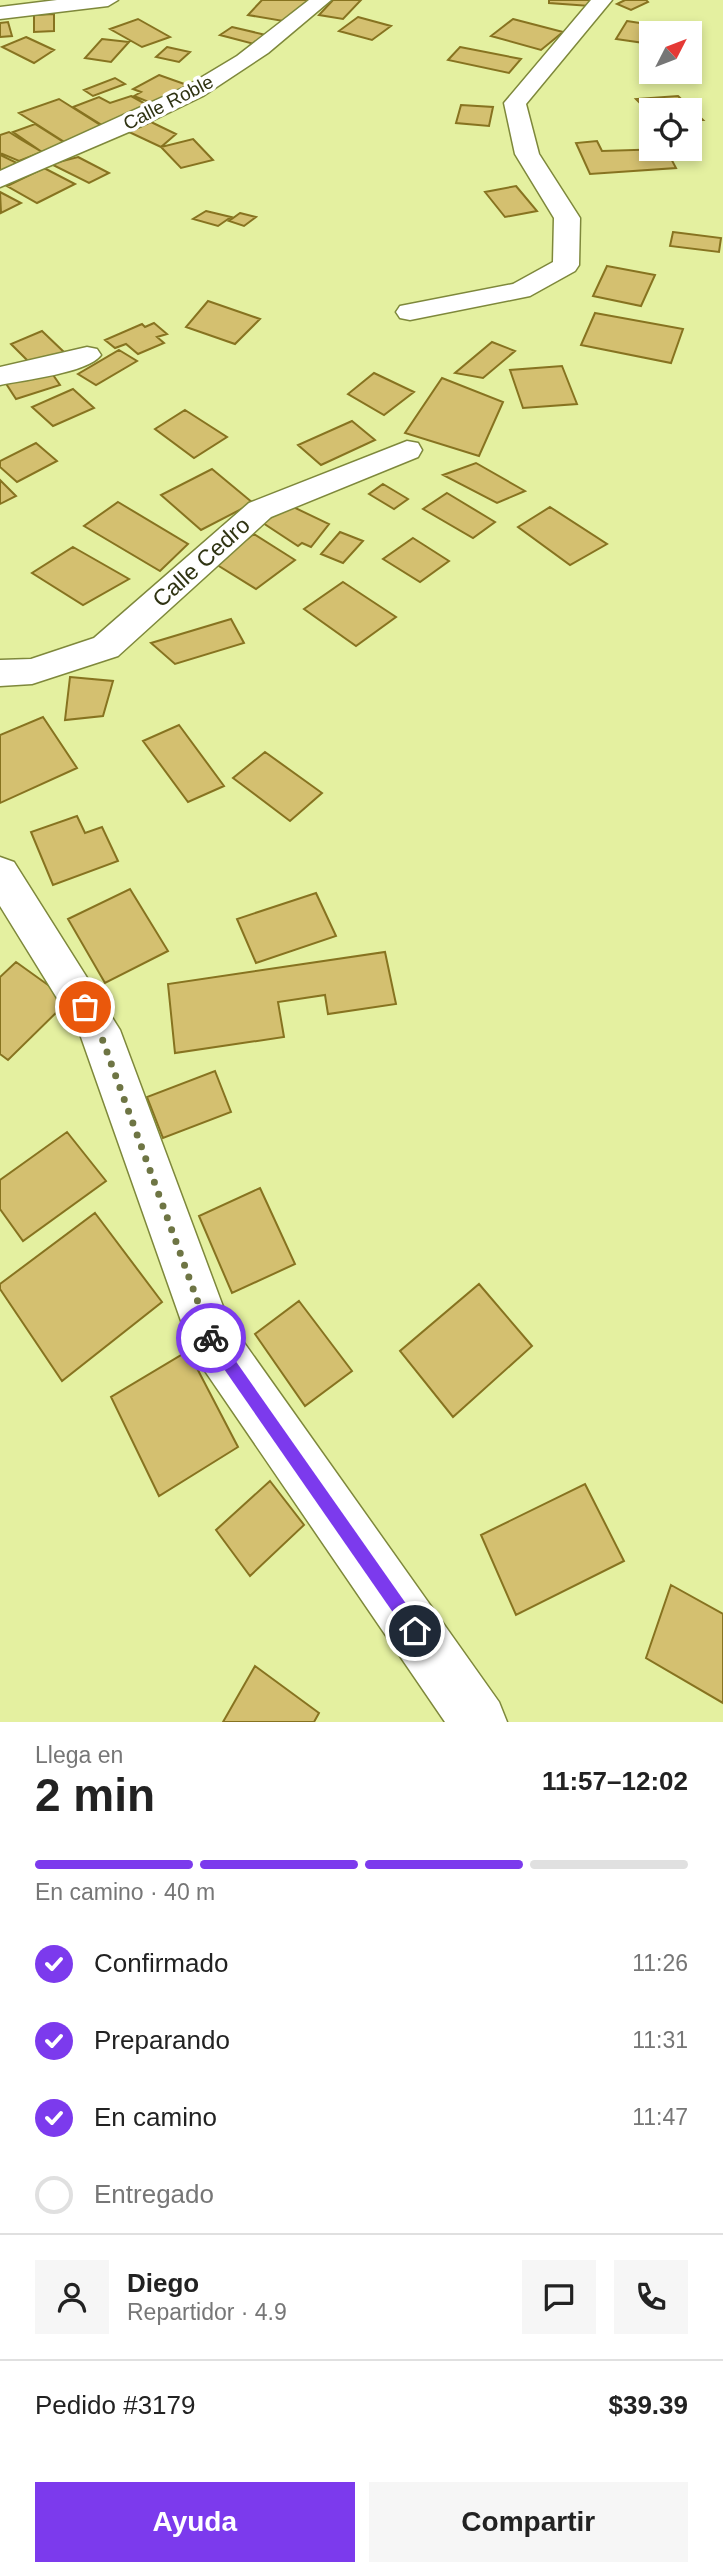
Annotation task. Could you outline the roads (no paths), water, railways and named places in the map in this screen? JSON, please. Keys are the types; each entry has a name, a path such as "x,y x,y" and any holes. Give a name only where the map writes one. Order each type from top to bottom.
{"street":[{"path":"0,13 108,0"},
{"name":"Calle Roble","path":"0,180 149,115 197,90 269,44 321,0"},
{"path":"410,312 521,290 566,265 567,218 527,153 514,103 602,0"},
{"path":"0,376 73,361 87,355"},
{"name":"Calle Cedro","path":"0,673 32,671 106,647 260,510 407,450"},
{"path":"0,873 99,1030 209,1335 479,1722"}]}
